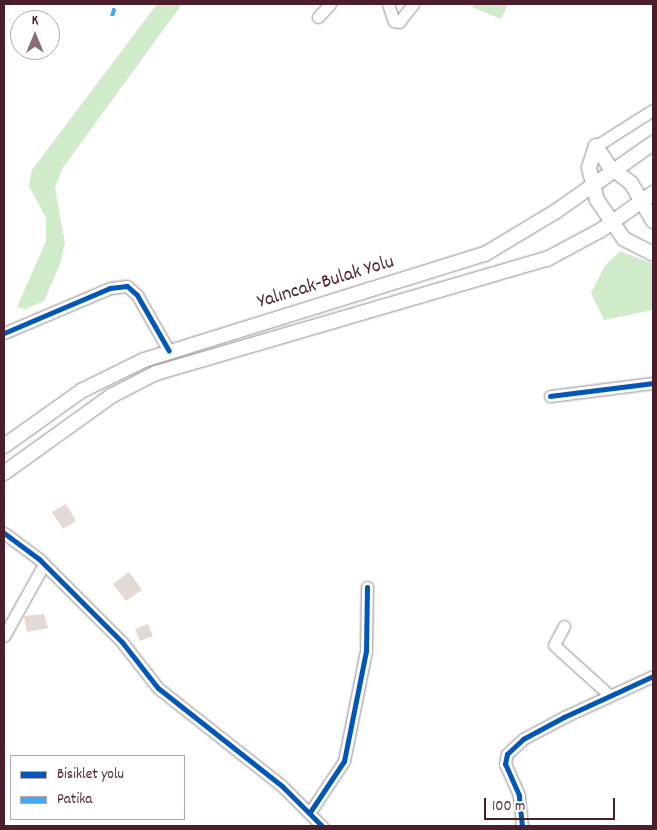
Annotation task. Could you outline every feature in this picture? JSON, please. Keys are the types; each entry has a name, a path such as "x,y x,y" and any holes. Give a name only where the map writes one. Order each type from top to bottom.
{"main road":[{"name":"Yalıncak-Bulak Yolu","path":"4,446 81,391 169,351 485,254 592,188 653,144"},
{"path":"653,221 631,183 615,170 596,146 589,162 592,188 624,239 653,254"},
{"name":"Yalıncak-Bulak Yolu","path":"4,473 111,396 156,373 489,278 555,255 614,222 653,193"}],"street":[{"path":"318,18 330,4"},
{"path":"388,4 394,21 400,22 413,4"},
{"path":"596,146 653,110"},
{"path":"4,333 110,288 127,286 138,295 169,351"},
{"path":"550,396 653,383"},
{"path":"4,533 44,564 122,642 158,688 310,812 322,826"},
{"path":"4,636 44,564"},
{"path":"310,812 344,761 366,651 370,613 367,587"},
{"path":"564,626 554,645 608,694"},
{"path":"522,826 519,795 505,764 507,754 523,739 608,694 653,676"}],"green space":[{"path":"157,4 182,4 62,169 55,188 65,243 60,264 44,301 25,309 17,307 46,241 46,218 29,186 32,170"},
{"path":"474,4 508,4 501,19 472,7"},
{"path":"620,251 653,264 653,310 604,320 591,293 604,267"}],"building":[{"path":"66,504 76,521 63,529 52,512"},
{"path":"129,572 142,590 126,601 113,584"},
{"path":"44,614 48,628 27,632 24,616"},
{"path":"148,624 153,636 140,641 135,629"}],"marked path":[{"path":"112,16 116,4"}],"cycle path":[{"path":"4,333 110,288 127,286 137,295 169,351"},
{"path":"550,396 653,383"},
{"path":"4,533 39,559 122,642 158,688 282,786 322,826"},
{"path":"310,812 344,761 366,651 367,587"},
{"path":"522,826 519,795 505,764 507,754 523,739 564,717 653,676"}]}
